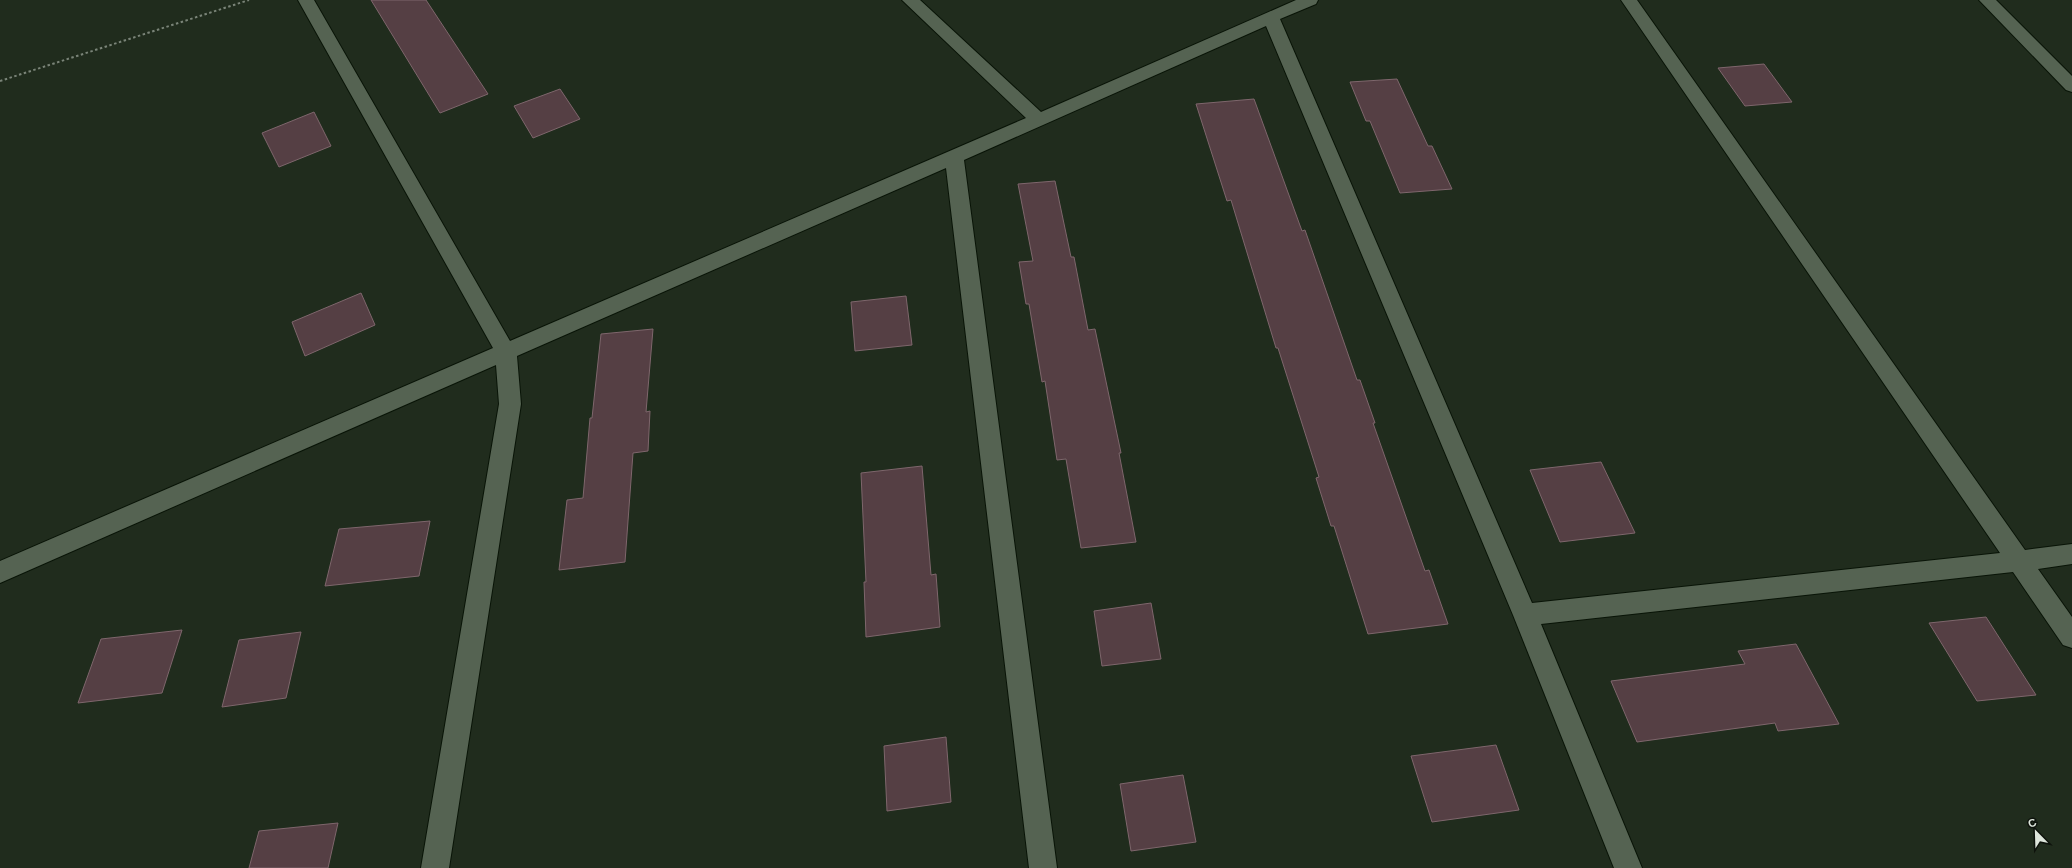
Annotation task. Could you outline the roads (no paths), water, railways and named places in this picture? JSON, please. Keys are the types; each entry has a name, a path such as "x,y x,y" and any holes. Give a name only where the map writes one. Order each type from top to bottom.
{"street":[{"path":"306,0 506,352 510,404 435,868"},
{"path":"910,0 1039,120"},
{"path":"0,572 954,158 1310,0"},
{"path":"1629,0 2072,638"},
{"path":"1987,0 2072,86"},
{"path":"1271,17 1525,615 1628,868"},
{"path":"954,158 1043,868"},
{"path":"1525,615 2072,554"}]}
